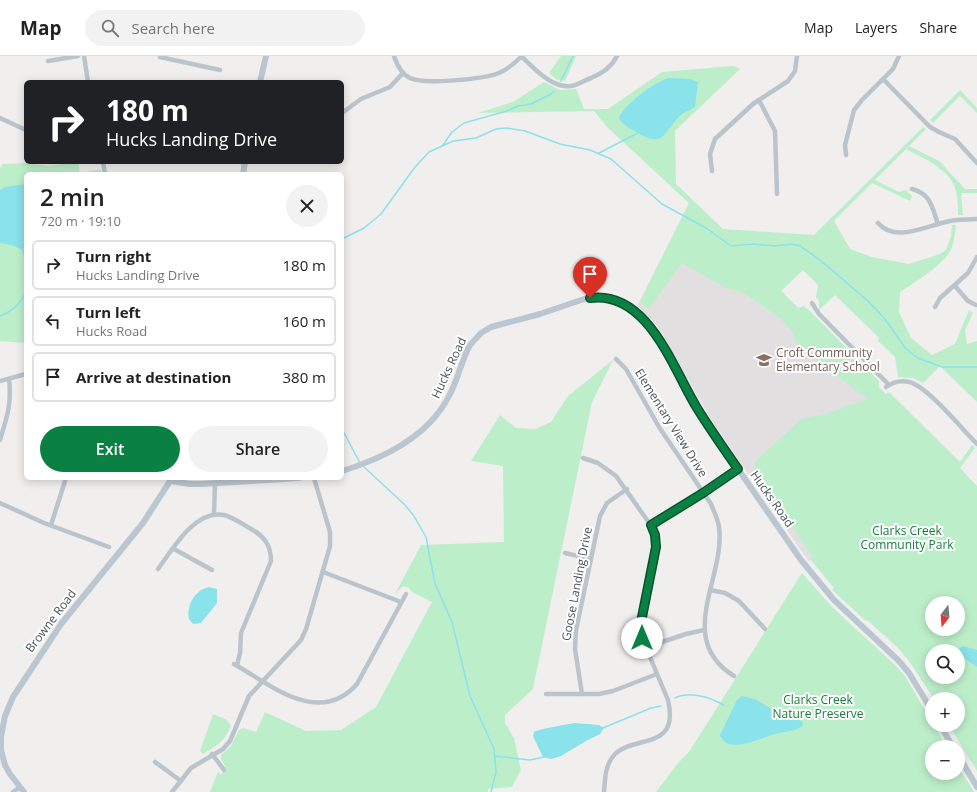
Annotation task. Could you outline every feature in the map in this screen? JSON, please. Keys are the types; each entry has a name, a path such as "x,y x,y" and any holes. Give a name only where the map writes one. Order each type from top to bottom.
{"main road":[{"path":"260,80 266,56"},
{"name":"Hucks Road","path":"344,470 365,463 404,443 416,435 434,418 450,395 470,345 484,330 498,324 540,314 586,298 603,296 624,303 637,313 652,330 697,408 812,574 834,600 900,661 925,699"},
{"path":"172,480 190,484 265,480"},
{"name":"Browne Road","path":"22,790 5,765 1,750 4,720 13,697 61,624 143,523 172,480"},
{"path":"965,767 977,787"}],"street":[{"path":"48,61 78,56"},
{"path":"84,56 88,80"},
{"path":"185,63 186,56"},
{"path":"394,56 398,67 403,73 411,78 423,81 485,77 504,71 522,56 550,81 558,85 567,86 573,86 604,71 617,56"},
{"path":"712,171 710,154 715,139 745,111 783,85 792,77 795,71 797,57 804,56"},
{"path":"846,155 845,144 854,110 892,70 899,56"},
{"path":"160,57 220,70"},
{"path":"344,112 361,99 390,87 403,73"},
{"path":"883,79 930,127 955,139 977,163"},
{"path":"759,100 775,131 777,194"},
{"path":"0,118 24,129"},
{"path":"912,189 920,191 926,196 938,224"},
{"path":"878,223 884,228 899,232 914,231 955,220 977,220"},
{"path":"935,307 940,298 968,273 977,258"},
{"path":"955,286 967,300 976,305"},
{"path":"812,303 819,314 887,386 892,382 909,382 917,385 927,393 977,444"},
{"name":"Elementary View Drive","path":"616,358 626,369 659,427 703,493 713,510 719,526 719,545 704,616 704,630 708,645 713,655 726,671 734,676"},
{"path":"0,381 24,375"},
{"path":"0,440 10,406 11,396 9,379"},
{"path":"583,458 607,468 616,476 627,489 651,525 655,535 655,555 640,627 642,638 671,710 667,727 661,735 652,740 625,748 615,753 608,763 605,774 604,792"},
{"path":"651,525 703,493 738,469"},
{"path":"51,525 65,480"},
{"path":"172,792 191,768 223,748 230,741 249,696 301,640 306,629 330,546 330,532 315,480"},
{"path":"214,514 215,483"},
{"name":"Goose Landing Drive","path":"582,694 575,649 576,630 600,516 604,508 627,489"},
{"path":"0,503 51,525 109,547"},
{"path":"158,568 194,523 204,517 214,514 230,517 260,534 267,542 271,553 269,568 241,633 240,653 235,665 292,697 318,704 329,702 351,692 357,684 406,594"},
{"path":"174,549 212,570"},
{"path":"565,553 591,559"},
{"path":"323,572 401,602"},
{"path":"710,590 725,593 739,601 765,630"},
{"path":"646,648 686,634 704,630"},
{"path":"546,694 599,694 613,691 657,674"},
{"path":"212,754 224,770"},
{"path":"155,762 181,781"},
{"path":"13,792 22,790"}],"shaded area":[{"name":"Croft Community Elementary School","path":"689,203 769,279 903,412 809,562 714,424 661,332 653,321 637,306"}],"green space":[{"path":"561,56 576,56 565,81 556,79 549,73"},
{"name":"Clarks Creek Community Park","path":"733,66 740,69 675,131 676,184 723,229 814,235 923,127 926,129 909,146 939,161 965,189 977,189 977,193 961,193 963,215 958,215 957,196 951,179 938,167 906,149 875,180 899,192 906,190 912,196 910,201 872,183 834,221 850,249 872,257 909,264 940,254 946,250 951,236 952,225 956,225 951,250 942,262 900,292 899,312 911,338 932,355 955,344 969,310 973,313 965,330 967,344 977,341 977,402 940,366 923,383 913,378 898,377 895,357 878,341 879,338 835,295 819,310 819,301 816,297 818,285 803,270 781,291 798,308 804,306 812,313 879,381 879,387 886,394 889,392 960,462 972,445 975,448 960,468 977,486 977,771 965,751 965,740 958,740 953,732 965,732 965,692 929,692 909,661 897,647 832,590 834,588 810,559 812,556 755,472 755,462 801,419 826,414 868,399 818,362 794,339 794,333 780,318 744,293 724,287 682,263 649,309 640,302 689,203 608,128 594,111 478,113 513,102 544,82 560,90 576,89 584,109 608,109 662,72"},
{"path":"960,90 977,108 977,113 960,96 933,123 930,120"},
{"path":"24,163 49,166 78,164 80,172 24,172 24,343 0,341 0,168 3,164"},
{"path":"101,169 101,172 85,172"},
{"path":"613,360 592,402 533,689 505,715 505,723 514,738 521,770 512,787 488,789 488,792 210,792 218,772 221,775 225,766 221,759 221,755 231,746 239,730 243,728 256,732 265,712 306,731 341,730 376,707 432,602 412,592 408,587 403,586 395,594 421,545 504,542 503,466 471,461 500,415 516,428 535,429 551,422 568,396"},
{"name":"Clarks Creek Nature Preserve","path":"802,573 832,607 905,676 925,710 925,732 938,732 943,740 925,740 925,780 965,780 965,777 974,792 656,792 678,763 689,752"},
{"path":"213,714 227,720 231,726 226,736 220,743 203,754 200,751"}],"water":[{"path":"669,78 691,79 698,82 695,107 684,112 667,132 659,138 653,139 646,137 622,123 619,118 626,107 649,88"},
{"path":"24,184 23,250 12,245 0,243 0,190 5,187"},
{"path":"209,587 217,589 217,603 201,623 193,624 189,619 188,614 190,604 200,591"},
{"path":"965,647 977,650 977,667 965,659"},
{"path":"742,696 755,699 775,711 803,722 802,727 743,744 729,744 723,741 720,735 737,700"},
{"path":"574,723 599,725 604,728 600,734 561,756 551,759 543,757 533,736 534,732 546,728"}],"waterway":[{"path":"561,81 573,56"},
{"path":"443,145 452,132 464,123 507,111 518,106 531,104 554,91"},
{"path":"344,238 364,228 381,214 415,167 429,152 453,141 476,138 496,129 506,128 525,131 560,144 590,150 611,159 662,204 706,228 731,246 754,244 774,246 792,244 800,246 820,260 868,301 885,319 906,349 918,358 942,367 977,367"},
{"path":"599,153 638,133"},
{"path":"23,250 24,255"},
{"path":"0,316 16,307 24,295"},
{"path":"344,433 360,463"},
{"path":"363,466 405,505 414,516 426,537 435,584 452,622 470,696 494,749 496,772 491,792"},
{"path":"675,698 693,695 724,705"},
{"path":"603,728 651,708 661,706"},
{"path":"495,756 530,760 544,757"}],"place":[{"name":"Croft Community Elementary School","path":"764,360"}],"route":[{"path":"590,298 603,296 618,300 637,313 645,321 659,339 697,408 738,469 703,493 651,525 655,535 656,547 640,627 642,638"}]}
